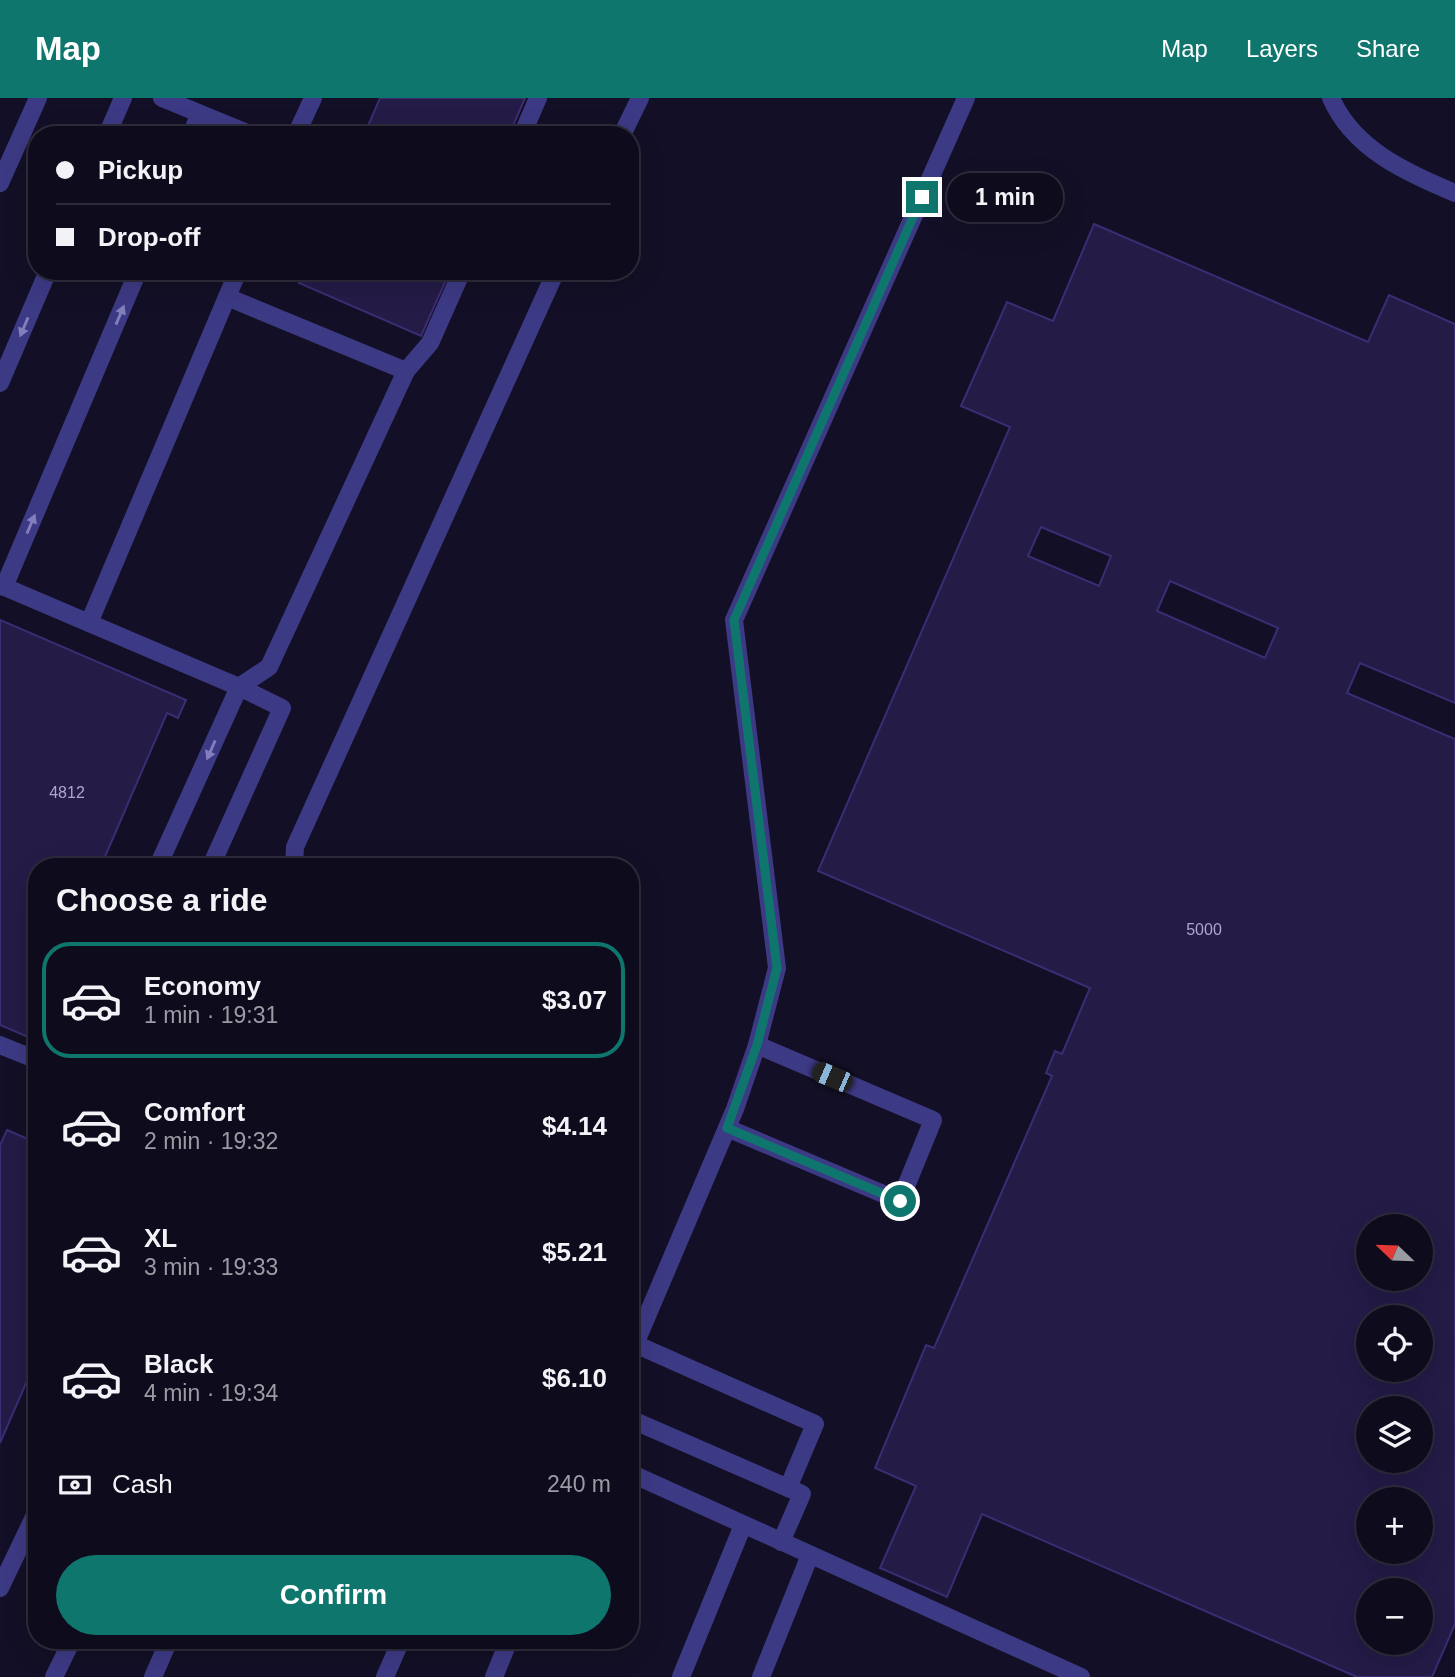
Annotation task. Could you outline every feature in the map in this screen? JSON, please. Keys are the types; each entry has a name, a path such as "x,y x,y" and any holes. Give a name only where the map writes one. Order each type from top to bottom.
{"lane":[{"path":"0,183 38,98"},
{"path":"111,126 123,98"},
{"path":"162,98 228,126"},
{"path":"300,126 313,98"},
{"path":"526,126 538,98"},
{"path":"626,126 640,98"},
{"path":"639,1336 727,1128 757,1045 777,968 734,620 966,98"},
{"path":"1331,98 1338,115 1377,155 1413,176 1455,193"},
{"path":"195,126 199,115"},
{"path":"0,383 44,280"},
{"path":"134,280 2,586 282,708 215,858"},
{"path":"89,623 234,280"},
{"path":"162,858 239,687 269,667 406,371 430,343 458,280"},
{"path":"294,858 295,846 552,280"},
{"path":"227,297 406,371"},
{"path":"0,1045 28,1056"},
{"path":"727,1128 900,1201 933,1120 757,1045"},
{"path":"639,1352 815,1424 788,1488"},
{"path":"639,1423 802,1494 780,1542"},
{"path":"639,1478 1081,1677"},
{"path":"681,1677 743,1525"},
{"path":"0,1588 28,1530"},
{"path":"761,1677 810,1555"},
{"path":"54,1677 68,1649"},
{"path":"153,1677 165,1649"},
{"path":"385,1677 397,1649"},
{"path":"494,1677 505,1649"}],"building":[{"path":"380,98 525,98 513,126 368,126"},
{"path":"1094,224 1368,342 1389,295 1455,324 1455,703 1360,663 1347,693 1455,739 1455,1624 1432,1677 1357,1677 982,1514 947,1597 880,1568 916,1486 875,1468 926,1345 934,1348 1052,1076 1046,1073 1055,1051 1062,1054 1090,988 818,871 1010,427 961,406 1007,302 1053,321","holes":["1041,527 1111,556 1099,586 1028,556","1170,581 1278,628 1265,658 1157,611"]},
{"path":"300,280 446,280 421,336 299,283"},
{"path":"0,620 186,700 178,718 167,713 104,858 28,858 28,1037 0,1025"},
{"path":"7,1130 28,1139 28,1379 0,1443 0,1145"}],"route":[{"path":"900,1201 727,1128 757,1045 777,968 734,620 922,197"}]}
